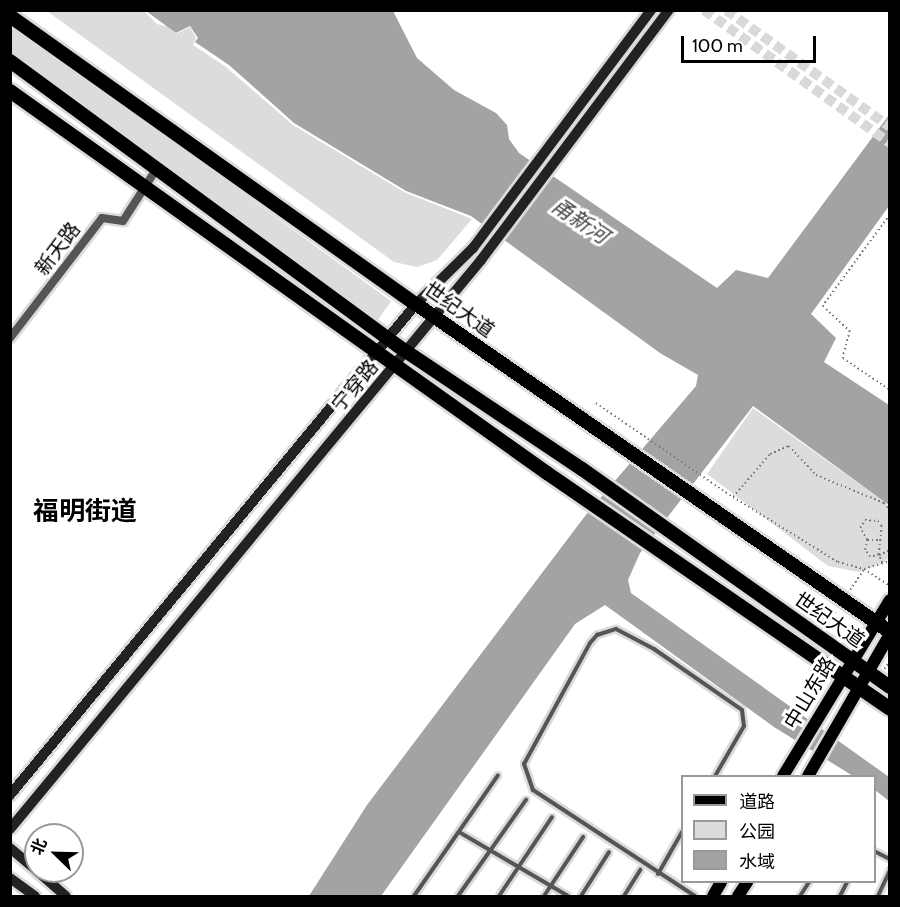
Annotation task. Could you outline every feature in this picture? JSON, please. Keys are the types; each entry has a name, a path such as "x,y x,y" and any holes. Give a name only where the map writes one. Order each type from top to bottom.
{"highway":[{"name":"世纪大道","path":"10,16 434,317 683,487 890,633"},
{"path":"10,61 406,351"},
{"path":"10,92 576,493 890,709"},
{"name":"世纪大道","path":"406,351 582,469 657,525 890,687"}],"main road":[{"path":"10,795 387,338 416,304 473,248 651,10"},
{"name":"宁穿路","path":"10,829 54,773 396,365 481,260 669,10"},
{"name":"中山东路","path":"784,775 890,600"},
{"name":"中山东路","path":"810,773 890,633"},
{"path":"10,848 24,860"},
{"path":"10,878 35,897"},
{"path":"50,883 66,897"},
{"path":"713,897 721,883"},
{"path":"738,897 746,883"}],"street":[{"name":"新天路","path":"10,338 102,218 123,221 157,168"}],"lane":[{"path":"695,897 533,790 523,770 529,748 597,635 616,629 742,710 744,726 716,775"},
{"path":"414,897 498,775"},
{"path":"458,897 488,850 526,800"},
{"path":"498,897 552,817"},
{"path":"459,832 568,897"},
{"path":"658,874 681,834"},
{"path":"544,897 583,837"},
{"path":"581,897 609,852"},
{"path":"876,852 890,858"},
{"path":"624,897 640,870"},
{"path":"878,897 890,870"},
{"path":"800,897 807,883"},
{"path":"840,897 847,883"}],"path":[{"path":"890,215 823,306 850,332 843,358 890,390"},
{"path":"596,403 733,496 838,562 864,569 890,561"},
{"path":"733,496 770,454 789,446 816,475 884,503 890,510"},
{"path":"882,564 879,555 883,548 878,540 882,526 878,521 865,520 860,528 867,540 865,550 870,557 879,555 890,550"},
{"path":"867,540 878,540"}],"green space":[{"path":"47,11 144,11 157,24 169,27 176,34 190,27 196,38 193,45 226,67 293,125 404,192 472,219 437,260 417,267 394,262"},
{"path":"11,25 391,301 377,321 10,55"},
{"path":"753,408 885,502 889,507 890,556 885,562 859,572 828,566 707,474"}],"water":[{"name":"甬新河","path":"146,11 393,11 417,58 454,90 496,113 507,125 509,139 519,153 717,288 736,270 768,278 889,115 889,206 811,314 836,338 824,362 889,405 889,505 753,406 640,553 628,580 631,593 889,777 889,801 876,791 876,775 851,775 774,727 605,605 575,624 381,896 309,896 367,805 585,516 696,386 698,375 660,353 471,216 406,191 294,123 229,65 195,42 198,38 190,26 176,33"}],"tunnel":[{"path":"704,10 890,143"},
{"path":"726,10 890,127"}],"district":[{"name":"福明街道","path":"85,512"}]}
